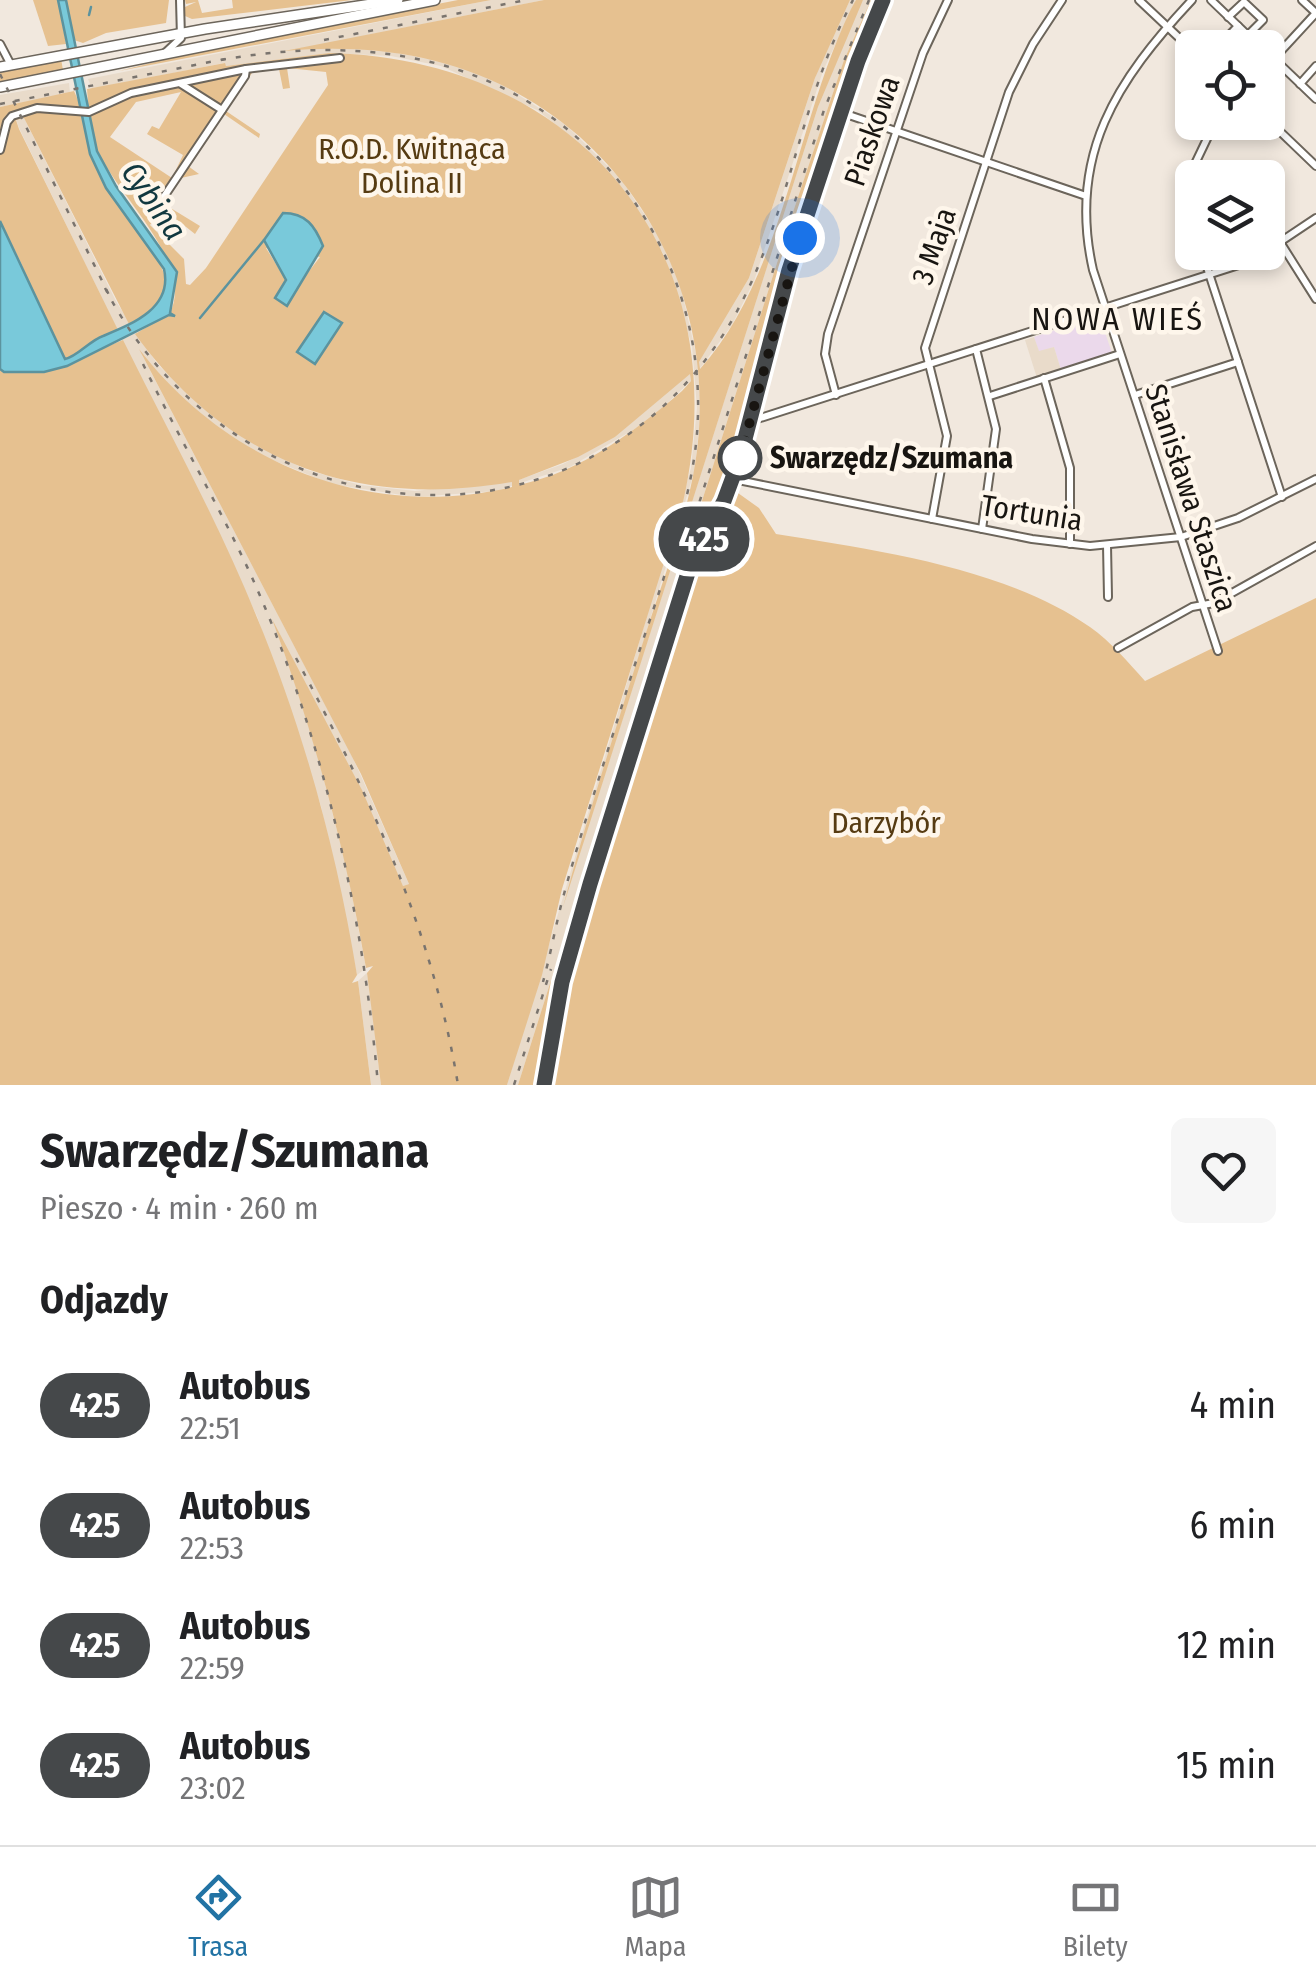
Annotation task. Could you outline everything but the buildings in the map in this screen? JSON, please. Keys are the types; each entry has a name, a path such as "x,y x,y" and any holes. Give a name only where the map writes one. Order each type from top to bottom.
{"main road":[{"path":"0,87 398,0"},
{"path":"5,66 182,33 435,0"}],"street":[{"path":"164,54 182,33 180,0"},
{"path":"544,1085 562,982 581,912 692,560 733,478 779,305 840,112 883,0"},
{"name":"Piaskowa","path":"836,395 826,362 827,338 923,53 948,0"},
{"name":"3 Maja","path":"932,519 947,436 926,365 929,331 1017,75 1062,0"},
{"path":"1139,0 1175,34"},
{"name":"Stanisława Staszica","path":"1192,0 1142,54 1114,96 1094,149 1086,196 1090,255 1218,651"},
{"path":"1210,0 1242,30"},
{"path":"1285,43 1316,13 1302,0"},
{"path":"1228,16 1244,2 1263,20 1253,30"},
{"path":"1234,30 1238,26"},
{"path":"182,33 201,46"},
{"path":"0,44 5,66"},
{"path":"0,150 12,116 37,108 89,112 118,97 246,69 340,58"},
{"path":"1300,84 1316,66"},
{"path":"159,204 246,69"},
{"path":"1285,72 1316,99"},
{"path":"179,84 222,110"},
{"path":"840,112 1086,196"},
{"path":"1285,136 1316,166"},
{"path":"1285,239 1316,218"},
{"path":"1285,250 1316,298"},
{"path":"1208,270 1282,498"},
{"path":"750,422 1219,270"},
{"path":"976,349 990,396 996,449 982,529"},
{"path":"990,396 1120,354"},
{"path":"1135,395 1238,362"},
{"path":"1044,378 1070,468 1070,544"},
{"name":"Tortunia","path":"733,478 982,529 1070,544 1107,546 1181,537 1238,518 1316,479"},
{"path":"1107,546 1108,597"},
{"path":"1118,648 1203,604 1214,603 1316,546"}],"shaded area":[{"path":"491,0 544,0 299,49 367,48 443,61 495,80 566,125 621,179 658,235 680,283 698,363 749,278 818,69 850,0 856,0 823,71 754,281 732,325 698,371 701,408 695,469 589,824 818,107 857,11 863,0 871,0 844,60 794,209 518,1085 507,1085 691,468 697,408 692,346 664,255 617,182 582,145 537,110 441,66 391,56 329,53 226,66 224,63 92,89 88,79"},
{"path":"69,83 70,93 0,107 0,95"},
{"path":"24,118 117,303 158,365 223,425 304,469 360,485 415,491 518,480 563,464 615,437 690,372 691,381 648,421 570,467 496,491 415,497 331,484 258,454 194,410 142,355 353,758 409,884 403,886 355,777 276,630 308,719 347,869 366,968 357,975 321,806 257,616 19,128 16,119"},
{"path":"1099,315 1112,353 1061,370 1054,347 1039,352 1034,337"},
{"path":"1034,337 1039,351 1054,347 1061,370 1037,378 1025,340"},
{"path":"367,973 381,1085 371,1085 358,981"}],"green space":[{"path":"33,0 58,0 66,44 48,46"},
{"path":"66,0 169,0 166,23 106,33 83,43 74,40"},
{"path":"185,0 198,0 202,13 233,8 232,0 352,0 192,19 185,16 185,7 196,2 186,4"},
{"path":"458,0 491,0 119,71 211,48"},
{"path":"544,0 850,0 815,78 749,278 699,362 700,369 728,331 751,289 770,244 832,53 856,0 863,0 818,107 563,907 691,487 700,419 698,374 692,329 680,286 640,206 612,170 580,137 513,91 441,62 404,54 325,49 284,51"},
{"path":"871,0 881,0 838,111 782,284 734,470 695,549 580,907 555,1002 541,1085 518,1085 794,209 844,60"},
{"name":"R.O.D. Kwitnąca Dolina II","path":"329,53 419,64 498,91 566,132 622,187 662,253 687,328 694,412 683,502 562,889 542,975 507,1085 381,1085 367,973 373,966 366,968 327,791 272,619 362,790 403,886 409,884 361,774 139,349 175,389 215,424 258,452 305,474 355,489 406,496 459,496 512,487 512,482 455,489 401,488 349,481 300,466 254,445 212,415 172,379 135,334 169,314 174,316 170,313 175,294 172,273 151,230 98,151 107,187 161,265 167,283 157,304 134,324 130,326 24,118 16,120 19,129 119,332 102,336 67,360 56,355 22,265 0,221 0,107 74,91 81,107 88,102 87,89 225,63 226,66","holes":["287,68 326,72 328,85 206,268 190,285 186,284 184,259 150,225 162,208 195,234 200,226 164,204 181,178 199,174 188,166 224,114 259,138 260,134 226,111 252,73 279,69 283,89 290,88","181,92 159,129 152,126 147,134 183,155 172,178 110,137 136,102","266,248 320,257 296,288 278,292 286,280","690,374 691,381 682,391 606,448 564,470 519,485 519,480 578,457 615,437"]},
{"path":"61,59 63,70 0,84 0,71"},
{"path":"123,340 226,545 289,703 340,883 357,975 352,983 358,981 371,1085 0,1085 0,369 44,372"},
{"name":"Darzybór","path":"738,493 759,508 776,534 939,564 1020,590 1090,627 1145,681 1316,598 1316,1085 544,1085 590,883 693,561 705,537 712,536 731,495"}],"water":[{"path":"58,0 66,0 97,151 116,186 177,272 170,313 175,316 169,315 67,366 44,372 4,372 0,369 0,221 65,359 148,313 165,283 164,269 106,188 90,154"},
{"path":"283,213 298,215 309,222 323,246 287,306 275,298 286,280 264,240"},
{"path":"324,312 342,323 315,364 297,352"}],"waterway":[{"path":"89,15 91,7"},
{"path":"200,318 264,240"}],"railway":[{"path":"324,40 526,0"},
{"path":"105,288 161,370 232,432 313,474 401,493 490,491 576,464 655,414 721,338 762,257 818,84 853,0"},
{"path":"695,516 824,110 869,0"},
{"path":"221,60 308,50 395,55 478,77 517,95 554,119 591,151 623,187 650,227 671,270 686,315 695,362 698,411 694,459 672,550 578,845 543,982"},
{"path":"0,104 235,57"},
{"path":"0,74 112,301"},
{"path":"143,364 250,573 298,696 350,889 378,1085"},
{"path":"296,658 349,761 395,865 432,972 458,1085"},
{"path":"514,1085 551,969"}],"bus line":[{"name":"425","path":"544,1085 562,982 590,884 692,560 724,501 740,458 789,270 858,61 883,0"}],"place":[{"name":"Swarzędz/Szumana","path":"740,458"}],"district":[{"name":"NOWA WIEŚ","path":"1118,319"}],"route":[{"path":"740,458 800,238"}],"water label":[{"name":"Cybina","path":"154,201"}]}
